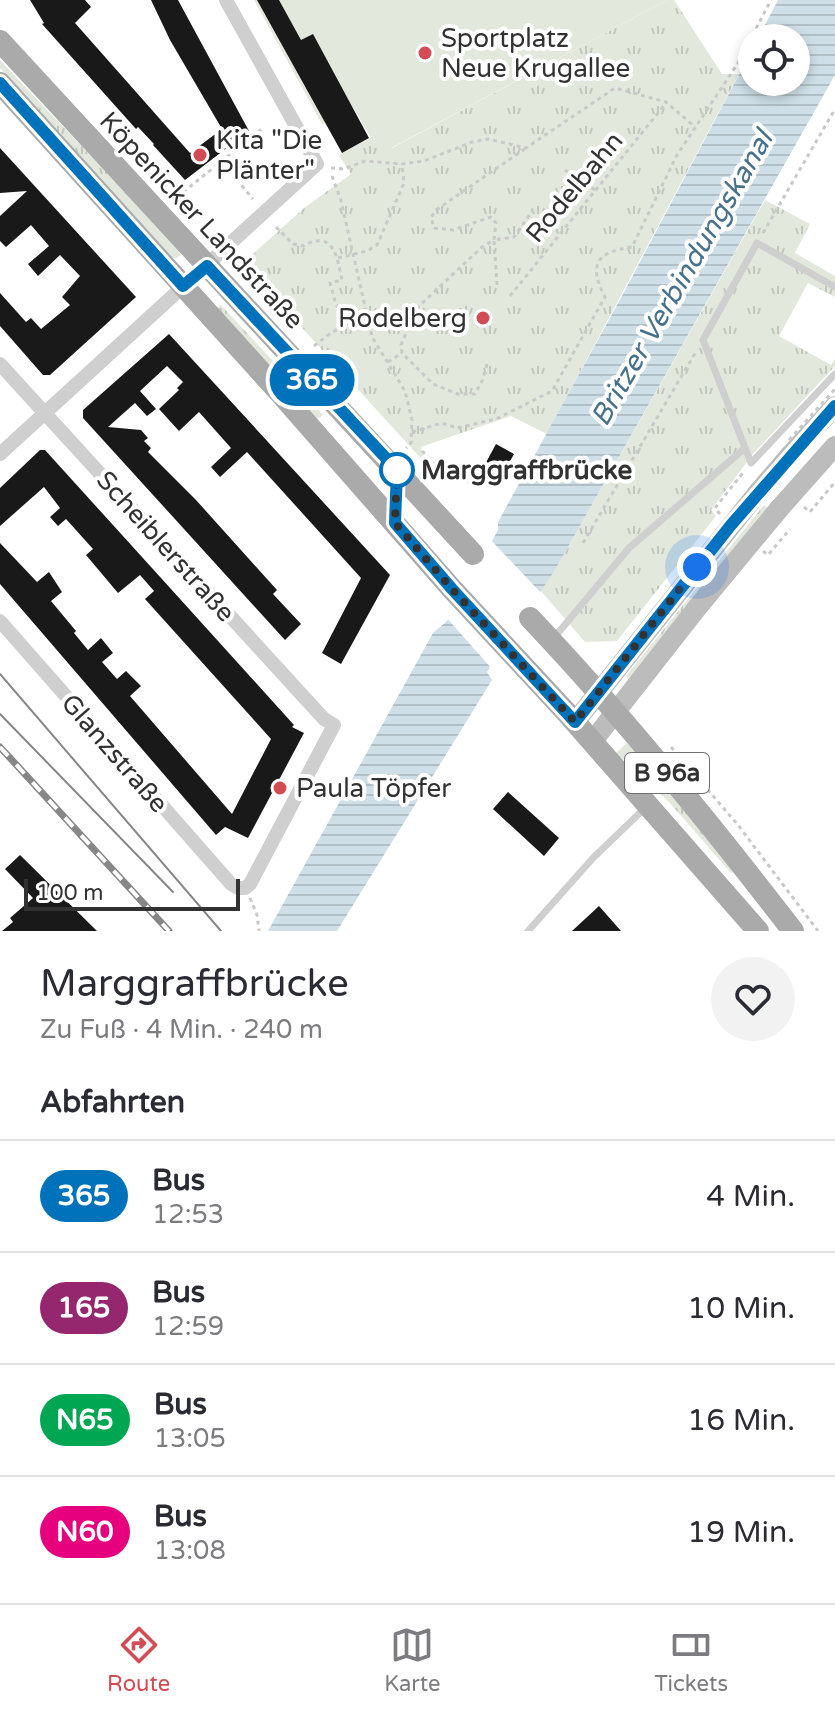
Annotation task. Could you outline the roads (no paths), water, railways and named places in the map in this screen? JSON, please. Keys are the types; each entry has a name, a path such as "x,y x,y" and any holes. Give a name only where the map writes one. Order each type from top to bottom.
{"main road":[{"name":"Köpenicker Landstraße","path":"0,41 473,554"},
{"name":"B 96a","path":"0,83 753,924"},
{"path":"575,722 759,491 835,406"},
{"path":"592,742 779,509 835,446"},
{"path":"395,523 397,470"},
{"name":"B 96a","path":"530,618 615,711 719,834 793,931"}],"street":[{"path":"0,454 317,164 226,0"},
{"name":"Scheiblerstraße","path":"0,364 324,719 334,725 250,884 245,888 231,884"},
{"name":"Glanzstraße","path":"0,621 231,884"}],"lane":[{"path":"835,287 757,243 703,340 751,463 835,374"},
{"path":"551,641 629,548 745,448"},
{"path":"528,931 593,858 648,805"},
{"path":"753,924 770,901"}],"water":[{"name":"Britzer Verbindungskanal","path":"778,0 835,0 835,75 555,570 487,672 492,680 337,931 268,931 433,633 447,621 498,530 498,522 738,76 738,96 810,96 810,24 765,24"}],"tram line":[{"path":"0,674 221,931"},
{"path":"0,714 173,892"}],"railway":[{"path":"0,747 169,931"}],"place":[{"name":"Sportplatz Neue Krugallee","path":"425,53"},
{"name":"Kita \"Die Plänter\"","path":"200,155"},
{"name":"Rodelberg","path":"483,318"},
{"name":"Marggraffbrücke","path":"397,470"},
{"name":"Paula Töpfer","path":"280,788"}]}
